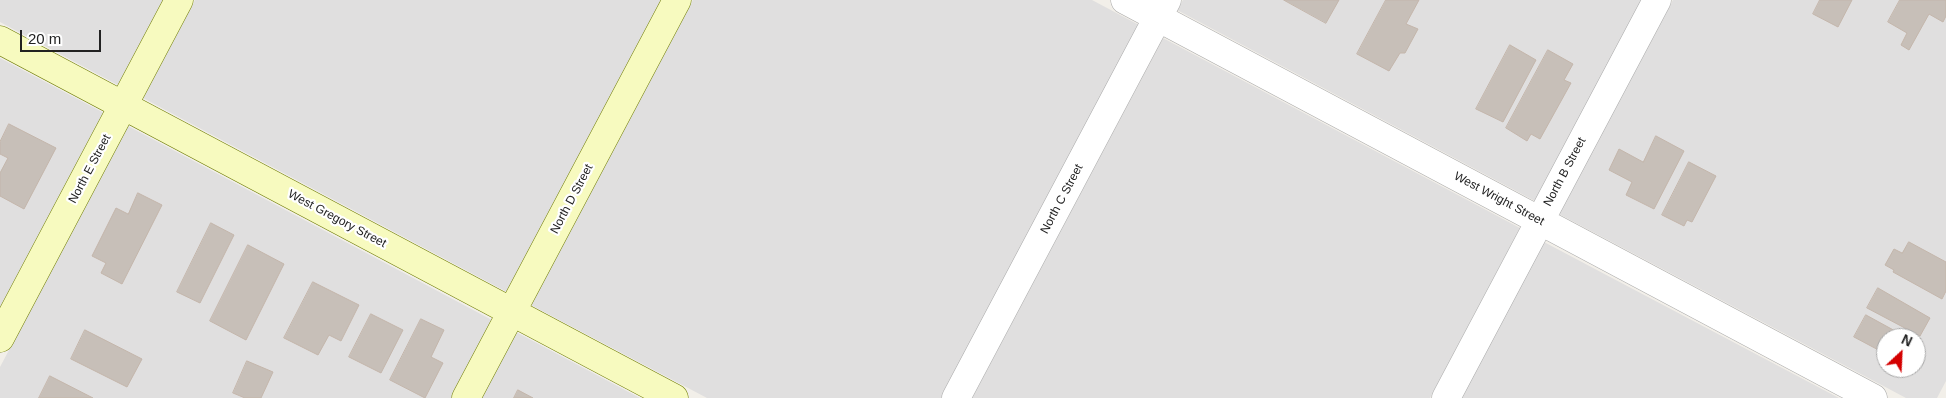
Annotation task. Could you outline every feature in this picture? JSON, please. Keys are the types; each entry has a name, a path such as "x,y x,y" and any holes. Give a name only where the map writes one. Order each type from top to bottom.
{"street":[{"name":"North E Street","path":"0,338 179,0"},
{"name":"North D Street","path":"466,398 677,0"},
{"name":"West Wright Street","path":"1125,0 1162,9 1540,221 1872,398"},
{"name":"North B Street","path":"1446,398 1657,0"},
{"name":"North C Street","path":"956,398 1162,9"},
{"name":"West Gregory Street","path":"0,40 674,398"}],"shaded area":[{"path":"0,0 164,0 118,85 0,22"},
{"path":"195,0 662,0 507,292 143,98"},
{"path":"693,0 1092,0 1139,25 941,398 707,398 531,305"},
{"path":"1183,0 1642,0 1535,201 1177,10"},
{"path":"1673,0 1946,0 1946,381 1937,398 1906,398 1559,214"},
{"path":"1163,38 1520,228 1430,398 972,398"},
{"path":"0,58 104,113 0,309"},
{"path":"128,126 492,320 451,398 0,398 0,367"},
{"path":"1544,242 1839,398 1461,398"},
{"path":"516,332 640,398 482,398"}],"building":[{"path":"1284,0 1339,0 1326,23"},
{"path":"1386,0 1419,0 1406,24 1418,29 1405,53 1400,53 1389,71 1357,54"},
{"path":"1820,0 1852,0 1838,27 1813,14"},
{"path":"1900,0 1946,0 1946,16 1943,22 1929,14 1909,50 1901,45 1907,33 1888,22"},
{"path":"1510,45 1536,60 1503,122 1476,109"},
{"path":"1548,50 1573,64 1564,80 1571,83 1540,139 1531,134 1527,141 1506,128"},
{"path":"9,124 56,148 24,209 0,196 0,173 8,158 0,154 0,142"},
{"path":"1656,136 1684,151 1654,209 1626,195 1632,182 1609,170 1619,149 1643,162"},
{"path":"1689,162 1716,176 1692,222 1687,220 1684,226 1662,215"},
{"path":"138,193 162,205 122,284 101,273 106,263 92,256 116,208 128,214"},
{"path":"211,223 234,235 200,303 177,292"},
{"path":"1909,242 1946,262 1946,291 1942,299 1893,272 1894,270 1885,265 1894,249 1902,253"},
{"path":"248,245 284,264 246,340 210,321"},
{"path":"313,282 359,305 341,341 329,335 318,355 284,338"},
{"path":"1878,288 1930,318 1924,328 1905,328 1867,308"},
{"path":"371,314 403,330 381,373 349,357"},
{"path":"1866,315 1890,328 1876,328 1876,349 1854,337"},
{"path":"421,319 444,330 431,357 443,363 425,398 390,380"},
{"path":"85,330 142,359 127,387 71,359"},
{"path":"247,361 273,372 261,398 245,398 233,393"},
{"path":"50,376 93,398 39,398"},
{"path":"518,390 533,398 514,398"}]}
